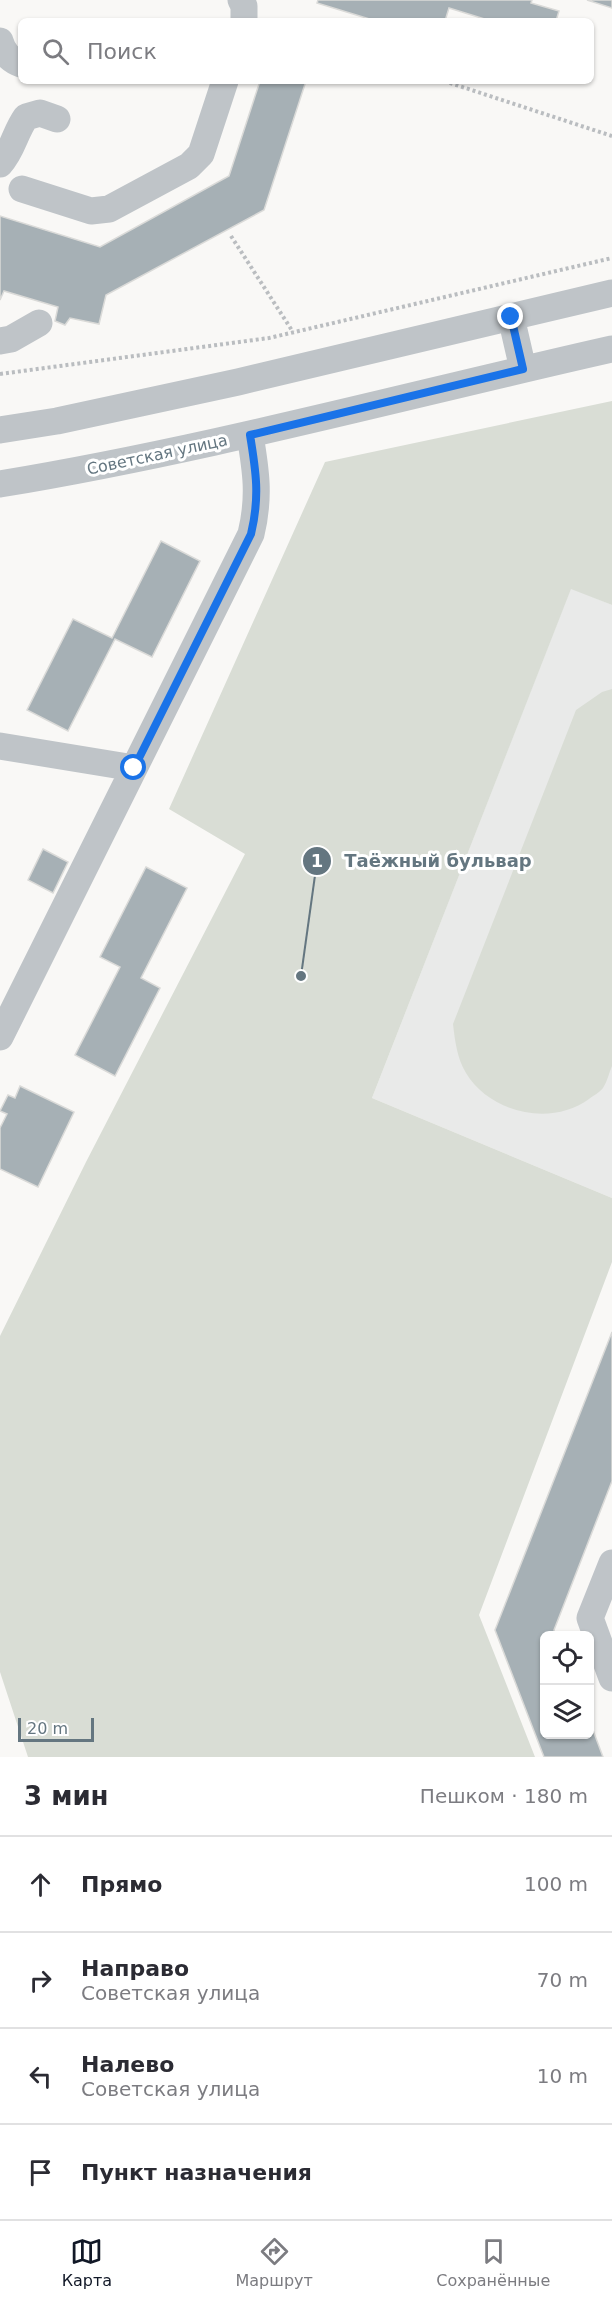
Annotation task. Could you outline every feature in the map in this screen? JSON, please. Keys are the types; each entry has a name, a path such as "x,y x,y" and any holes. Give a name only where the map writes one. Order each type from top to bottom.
{"street":[{"path":"241,0 244,6 244,18"},
{"path":"0,41 2,49 13,61 18,63"},
{"path":"22,189 91,211 109,209 189,166 201,153 224,84"},
{"path":"0,164 10,152 16,130 26,117 40,113 57,119"},
{"path":"0,430 57,422 238,382 612,293"},
{"path":"511,317 523,369"},
{"path":"0,341 11,339 39,323"},
{"name":"Советская улица","path":"0,484 102,467 250,435 612,349"},
{"path":"0,1037 251,534 257,509 256,477 250,435"},
{"path":"0,746 134,768"},
{"path":"612,1563 590,1618 612,1678"}],"path":[{"path":"453,84 612,136"},
{"path":"231,236 293,332"},
{"path":"0,374 269,338 612,258"}],"shaded area":[{"path":"612,401 612,605 571,589 372,1098 612,1198 612,1262 479,1615 535,1757 28,1757 0,1672 0,1336 86,1162 245,854 169,809 325,462"},
{"path":"571,588 612,605 612,1198 372,1098"},
{"path":"612,689 612,1066 602,1089 574,1108 540,1114 522,1111 490,1098 477,1087 460,1061 453,1024 576,710 602,692"}],"building":[{"path":"318,0 532,0 531,3 559,11 557,18 481,18 449,8 446,18 366,18 317,3"},
{"path":"587,0 612,0 612,8"},
{"path":"259,84 305,84 264,210 106,295 99,324 70,318 65,325 55,321 58,307 4,291 0,300 0,216 100,247 229,176"},
{"path":"161,541 200,561 152,657 115,639 68,731 27,710 73,619 112,638"},
{"path":"43,849 68,862 53,893 28,880"},
{"path":"146,867 187,888 141,978 160,988 115,1076 75,1055 120,967 100,957"},
{"path":"20,1086 74,1112 38,1187 0,1169 0,1128 7,1114 0,1111 8,1095 15,1098"},
{"path":"612,1332 612,1481 554,1631 540,1631 540,1739 594,1739 594,1733 603,1757 544,1757 495,1630"}],"place":[{"name":"Таёжный бульвар","path":"301,976"}],"route":[{"path":"134,768 251,534 257,509 256,477 250,435 523,369 511,317"}]}
